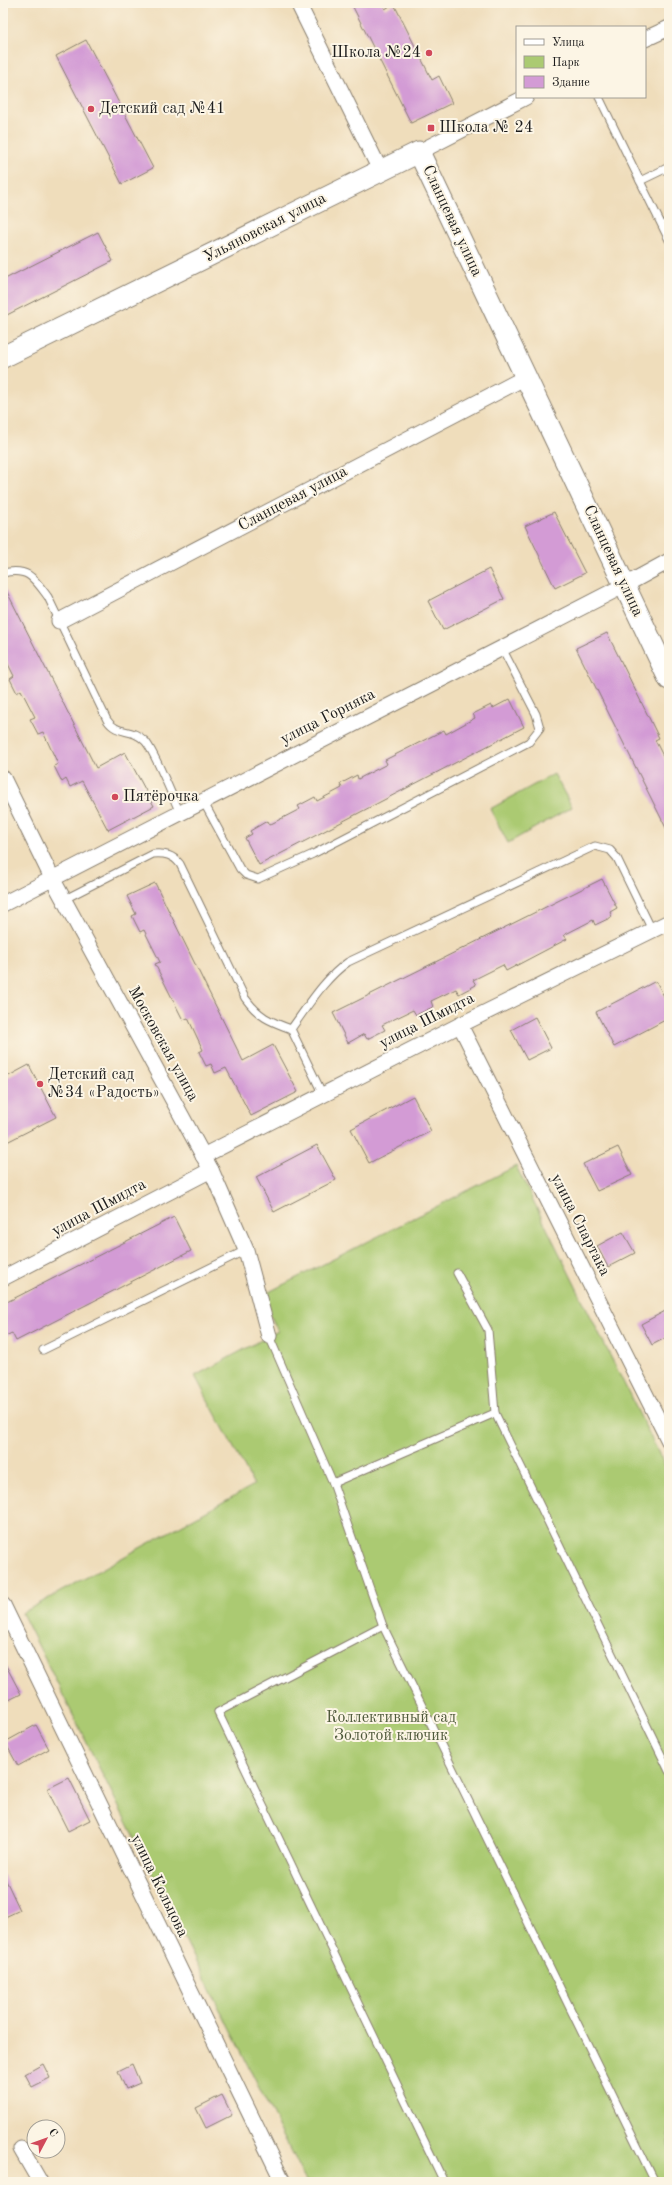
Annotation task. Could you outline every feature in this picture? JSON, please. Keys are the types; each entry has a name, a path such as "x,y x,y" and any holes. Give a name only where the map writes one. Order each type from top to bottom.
{"main road":[{"name":"Ульяновская улица","path":"3,357 419,152"},
{"name":"Сланцевая улица","path":"419,152 669,680"}],"street":[{"path":"298,3 380,170"},
{"path":"646,39 669,28"},
{"name":"Ульяновская улица","path":"419,152 524,98"},
{"name":"Сланцевая улица","path":"59,622 526,377"},
{"name":"улица Горняка","path":"3,904 625,586 669,561"},
{"name":"Московская улица","path":"3,778 52,878 211,1170 246,1250 269,1336"},
{"name":"улица Шмидта","path":"203,1156 460,1025 669,922"},
{"name":"улица Спартака","path":"460,1025 669,1442"},
{"name":"улица Шмидта","path":"3,1278 211,1170"},
{"name":"улица Кольцова","path":"5,1614 283,2182"},
{"path":"21,2149 40,2182"}],"lane":[{"path":"599,98 669,240"},
{"path":"640,181 669,167"},
{"path":"3,573 15,570 27,573 36,581 48,597 106,720 112,728 119,731 134,732 146,742 180,813"},
{"path":"203,801 240,869 252,878 263,878 313,854 529,742 535,736 540,728 536,714 502,648"},
{"path":"291,1029 326,983 348,962 595,846 610,850 617,858 652,930"},
{"path":"64,900 154,854 162,853 175,857 180,864 245,998 254,1011 264,1019 291,1029 323,1095"},
{"path":"43,1350 246,1250"},
{"path":"457,1273 488,1330 495,1413 669,1771"},
{"path":"269,1336 333,1483 384,1626 655,2182"},
{"path":"333,1483 495,1413"},
{"path":"384,1626 218,1712 444,2182"}],"green space":[{"path":"554,774 572,807 508,843 490,809"},
{"name":"Коллективный сад Золотой ключик","path":"516,1166 669,1474 669,2182 306,2182 22,1613 254,1485 195,1376 278,1331 261,1296"}],"building":[{"path":"351,3 382,3 385,9 394,4 432,80 439,76 452,103 411,123"},
{"path":"86,40 153,168 122,184 56,56"},
{"path":"98,232 113,261 3,317 3,280"},
{"path":"554,512 585,573 555,588 525,526"},
{"path":"489,569 504,599 443,630 428,601"},
{"path":"3,584 96,768 125,752 154,806 108,830 82,781 70,787 66,779 62,782 54,766 58,764 43,732 38,734 30,719 35,717 21,690 17,693 10,679 14,676 3,654"},
{"path":"607,633 659,738 655,740 669,768 669,834 576,648"},
{"path":"510,699 524,727 259,865 245,838 252,834 250,831 267,821 269,825 300,809 298,806 315,797 317,801 342,788 340,784 357,775 358,779 387,764 385,760 444,730 446,734 475,718 473,714 491,705 493,708"},
{"path":"602,879 617,908 610,912 612,917 595,925 593,920 564,935 567,939 506,971 503,965 473,980 476,985 459,994 456,989 431,1001 433,1007 416,1015 413,1010 382,1025 385,1030 367,1039 364,1034 348,1043 333,1013"},
{"path":"155,883 243,1061 273,1045 298,1092 251,1116 226,1068 215,1073 211,1064 206,1066 199,1052 203,1050 188,1018 183,1020 155,964 160,962 144,930 140,932 132,916 136,914 127,896"},
{"path":"656,981 669,1006 669,1018 614,1047 596,1012"},
{"path":"535,1017 551,1048 527,1060 511,1030"},
{"path":"29,1065 56,1117 3,1144 3,1079"},
{"path":"413,1096 431,1131 369,1163 351,1129"},
{"path":"317,1145 336,1180 274,1212 256,1177"},
{"path":"618,1147 632,1175 597,1191 583,1164"},
{"path":"174,1217 191,1251 16,1341 12,1333 3,1337 3,1304"},
{"path":"623,1232 635,1253 608,1267 597,1246"},
{"path":"669,1309 669,1336 652,1345 641,1324"},
{"path":"3,1660 21,1694 3,1703"},
{"path":"36,1725 49,1749 18,1766 5,1742"},
{"path":"69,1778 90,1820 68,1831 47,1789"},
{"path":"3,1874 20,1910 3,1918"},
{"path":"43,2064 50,2078 32,2087 25,2074"},
{"path":"132,2064 140,2083 126,2089 118,2071"},
{"path":"222,2095 232,2115 206,2128 196,2108"}],"place":[{"name":"Школа №24","path":"429,53"},
{"name":"Детский сад №41","path":"91,109"},
{"name":"Школа № 24","path":"431,128"},
{"name":"Пятёрочка","path":"115,797"},
{"name":"Детский сад №34 «Радость»","path":"40,1084"}]}
